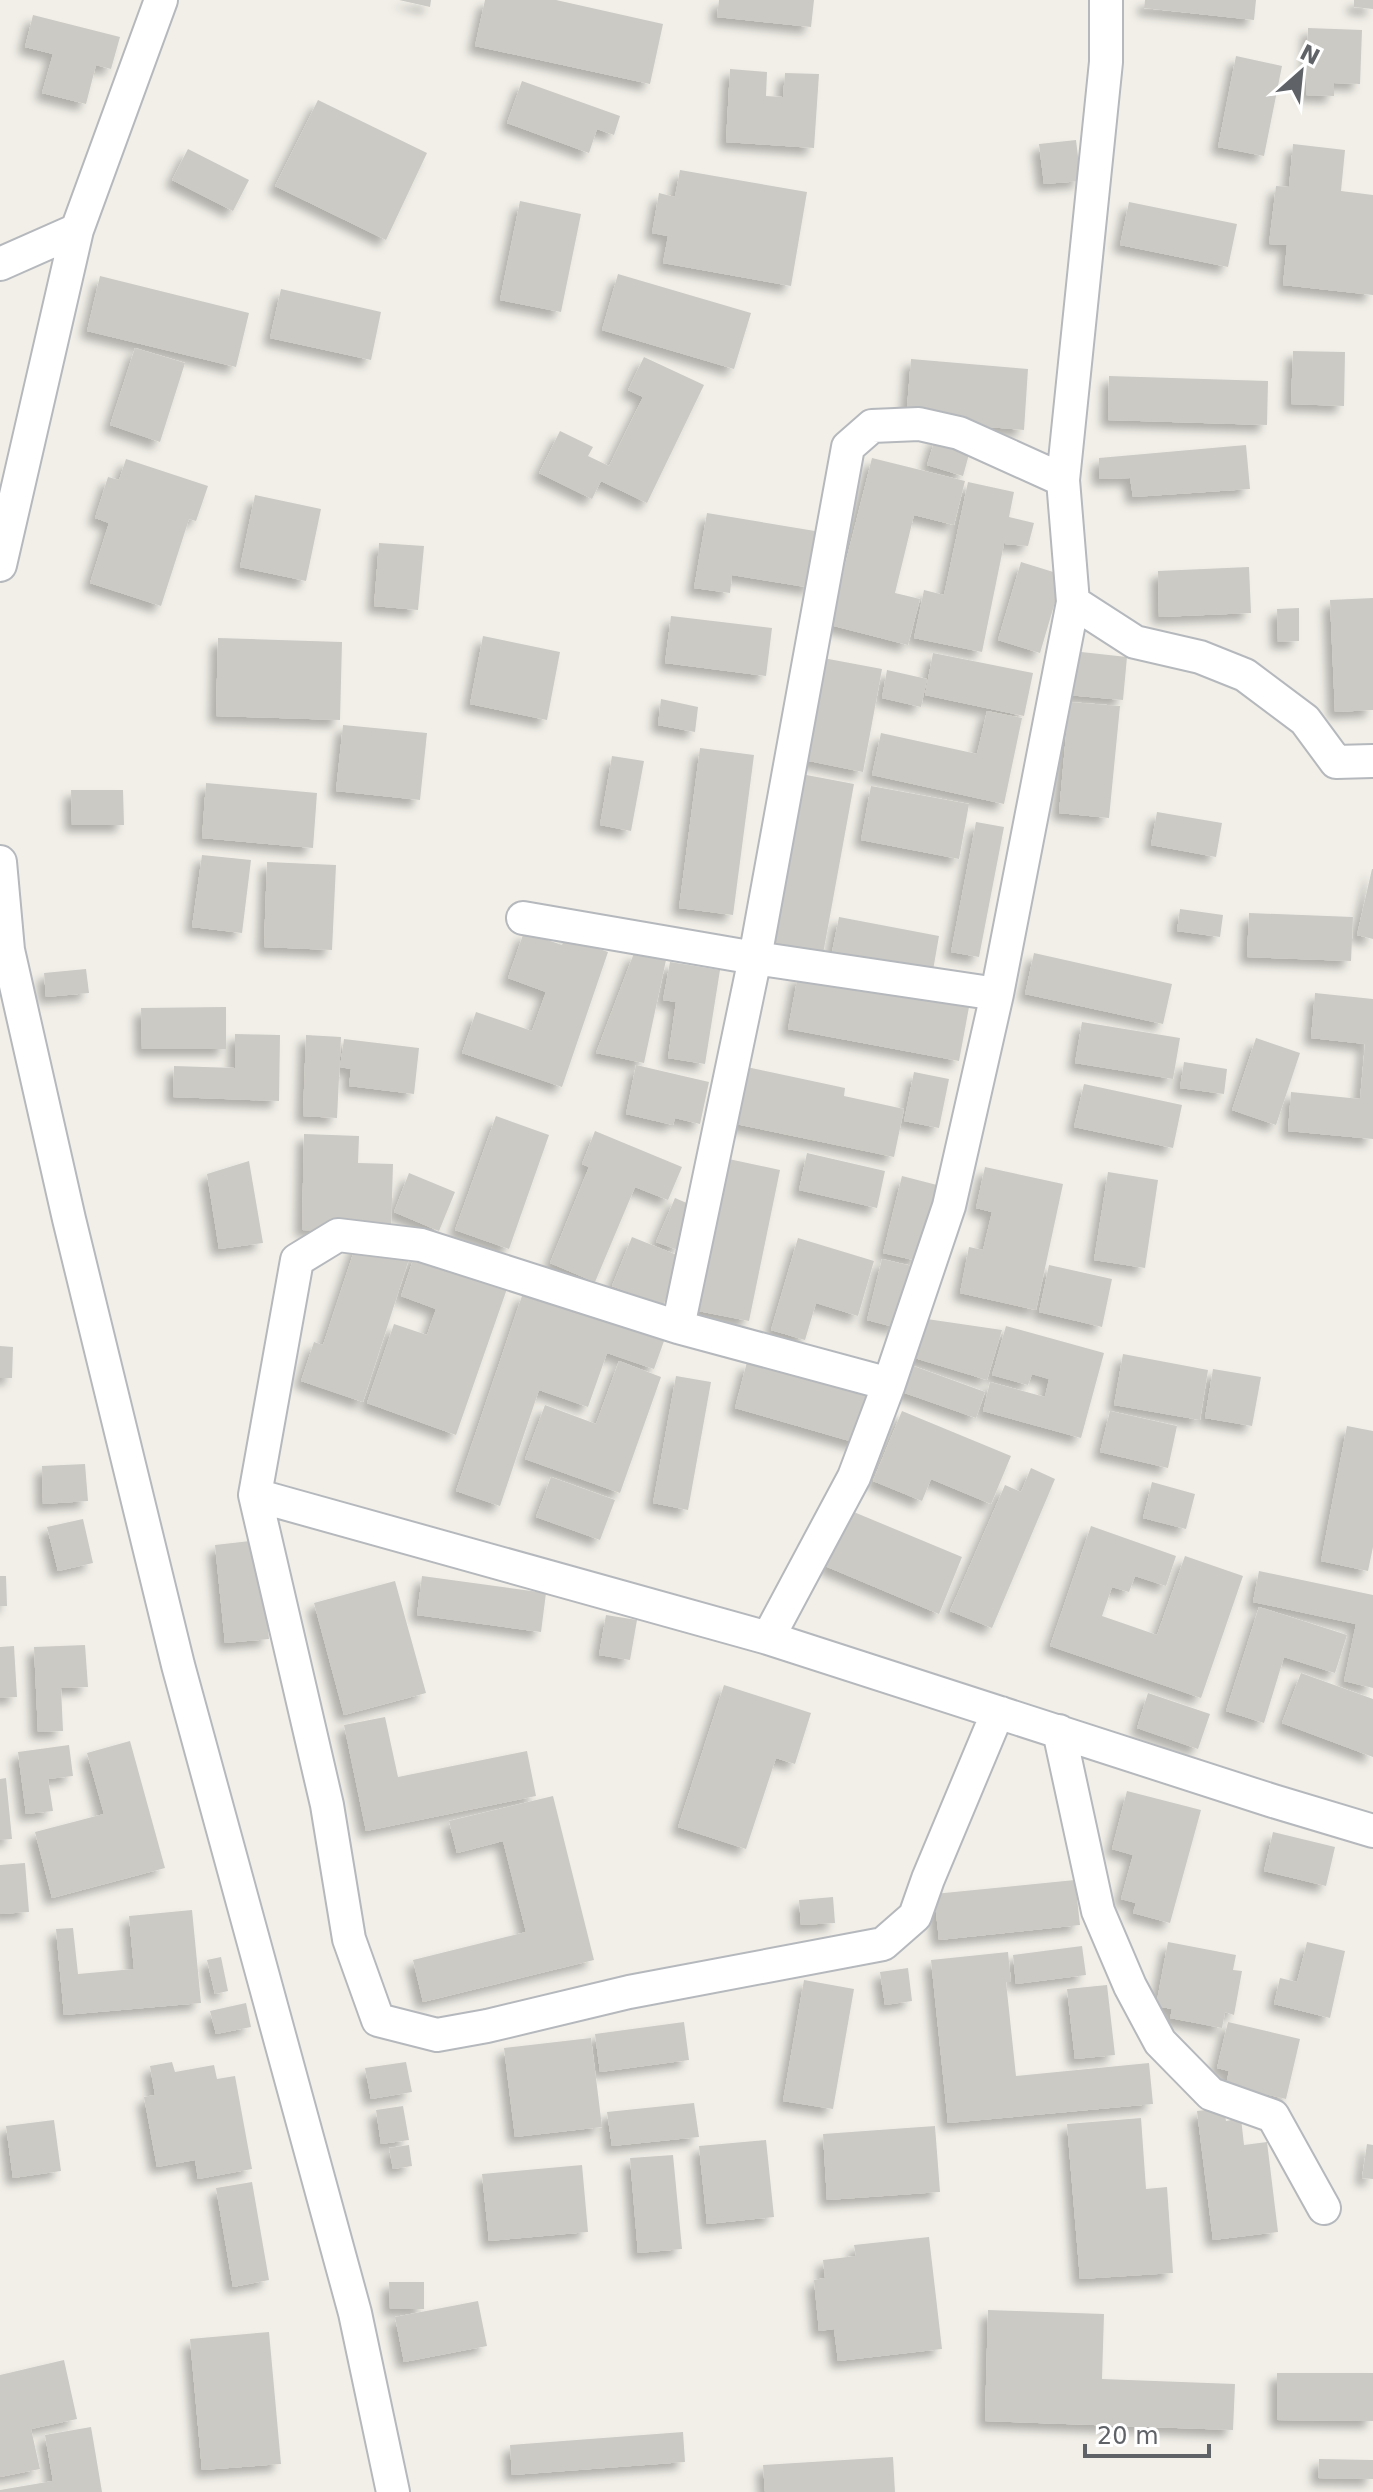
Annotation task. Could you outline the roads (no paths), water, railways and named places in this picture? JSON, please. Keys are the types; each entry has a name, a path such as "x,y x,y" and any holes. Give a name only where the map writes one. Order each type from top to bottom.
{"street":[{"path":"0,565 77,230 161,0"},
{"path":"768,1638 854,1477 889,1384 949,1206 997,994 1073,602 1063,480 1106,62 1106,0"},
{"path":"0,264 77,230"},
{"path":"678,1327 755,958 848,447 872,426 919,424 959,433 1063,480"},
{"path":"1073,602 1135,642 1200,657 1245,675 1305,720 1336,762 1373,761"},
{"path":"0,862 8,950 69,1219 178,1665 355,2313 393,2492"},
{"path":"523,918 755,958 997,994"},
{"path":"889,1384 678,1327 421,1245 338,1235 297,1260 255,1495 327,1805 349,1939 378,2020 437,2035 629,1992 883,1944 915,1916 997,1714 1001,1713"},
{"path":"255,1495 768,1638 1373,1831"},
{"path":"1059,1731 1098,1911 1130,1986 1160,2042 1211,2094 1273,2116 1324,2208"}]}
